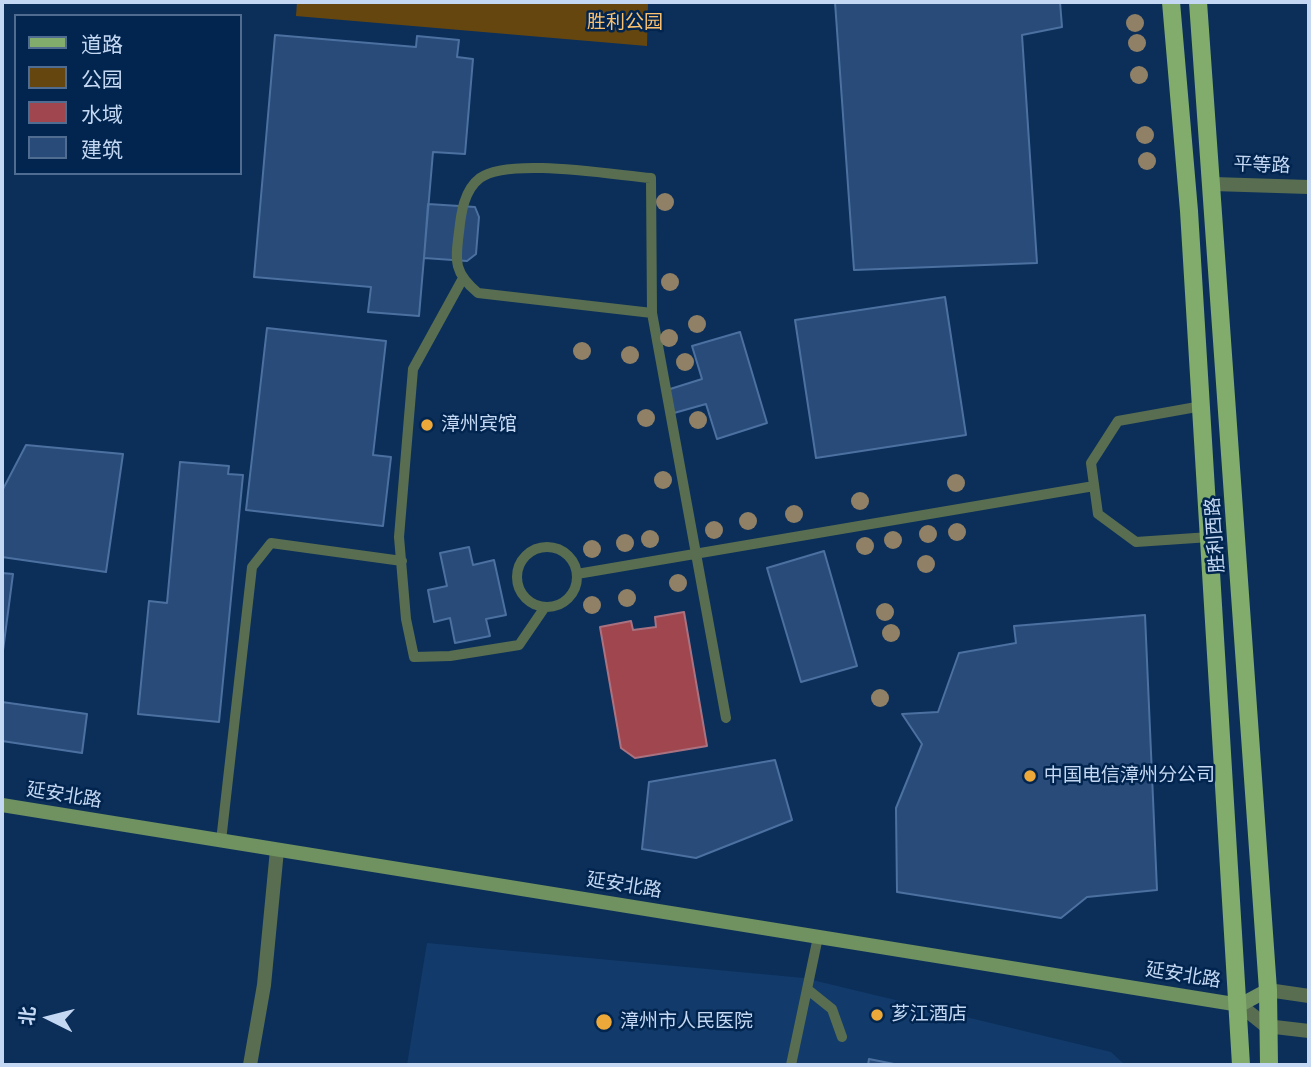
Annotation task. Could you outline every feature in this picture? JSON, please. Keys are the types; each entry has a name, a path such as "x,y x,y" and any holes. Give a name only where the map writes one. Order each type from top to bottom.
{"main road":[{"name":"胜利西路","path":"1171,2 1202,406 1240,1005 1241,1065"},
{"name":"胜利西路","path":"1198,2 1268,990 1266,1026 1269,1065"},
{"name":"延安北路","path":"2,805 1240,1005 1268,990"}],"street":[{"name":"平等路","path":"1213,184 1309,187"},
{"path":"250,1065 264,985 277,850"},
{"path":"1268,990 1309,996"},
{"name":"延安北路","path":"1240,1005 1266,1026"},
{"path":"1266,1026 1309,1031"}],"lane":[{"path":"652,313 478,293 462,280 456,259 463,204 479,179 500,169 522,167 651,178 652,313 726,718"},
{"path":"462,280 413,369 399,537 406,619 414,657 450,656 519,645 545,607"},
{"path":"1202,406 1118,421 1091,463 1098,514 1136,542 1210,537"},
{"path":"577,574 1094,486"},
{"path":"221,841 252,567 271,543 402,561"},
{"path":"543,546 553,546 569,556 577,574 572,594 564,602 545,607 534,605 519,591 517,571 526,554 543,546"},
{"path":"792,1065 818,937"},
{"path":"807,989 832,1009 842,1037"}],"shaded area":[{"name":"漳州市人民医院","path":"427,943 804,978 1111,1052 1125,1065 407,1065"}],"green space":[{"name":"胜利公园","path":"297,2 648,2 647,46 296,16"}],"water":[{"path":"684,612 707,746 635,758 621,748 600,627 631,621 633,630 656,627 655,617"}],"building":[{"path":"835,2 1060,2 1062,27 1022,35 1037,263 854,270"},
{"path":"275,35 416,47 417,36 459,40 457,57 473,59 465,154 433,152 419,316 368,312 371,287 254,277"},
{"path":"428,204 475,207 479,217 476,254 467,261 424,258"},
{"path":"945,297 966,435 816,458 795,320"},
{"path":"267,328 386,341 373,455 391,457 383,526 246,510"},
{"path":"740,332 767,423 717,439 706,404 674,413 667,390 702,379 692,346"},
{"path":"26,445 123,454 106,572 2,557 2,491"},
{"path":"180,462 229,466 228,474 243,475 219,722 138,714 149,601 167,603"},
{"path":"469,547 473,565 494,560 506,615 486,619 490,636 455,643 450,618 434,622 428,590 447,586 440,553"},
{"path":"824,551 857,666 801,682 767,568"},
{"path":"2,573 13,574 2,658"},
{"name":"中国电信漳州分公司","path":"1145,615 1157,890 1087,897 1061,918 897,892 896,808 922,744 902,714 938,712 959,653 1016,643 1014,626"},
{"path":"2,702 87,714 82,753 2,741"},
{"path":"775,760 792,820 696,858 642,849 649,782"},
{"name":"芗江酒店","path":"869,1059 899,1065 868,1065"}],"place":[{"name":"漳州宾馆","path":"427,425"},
{"name":"中国电信漳州分公司","path":"1030,776"},
{"name":"芗江酒店","path":"877,1015"},
{"name":"漳州市人民医院","path":"604,1022"}]}
